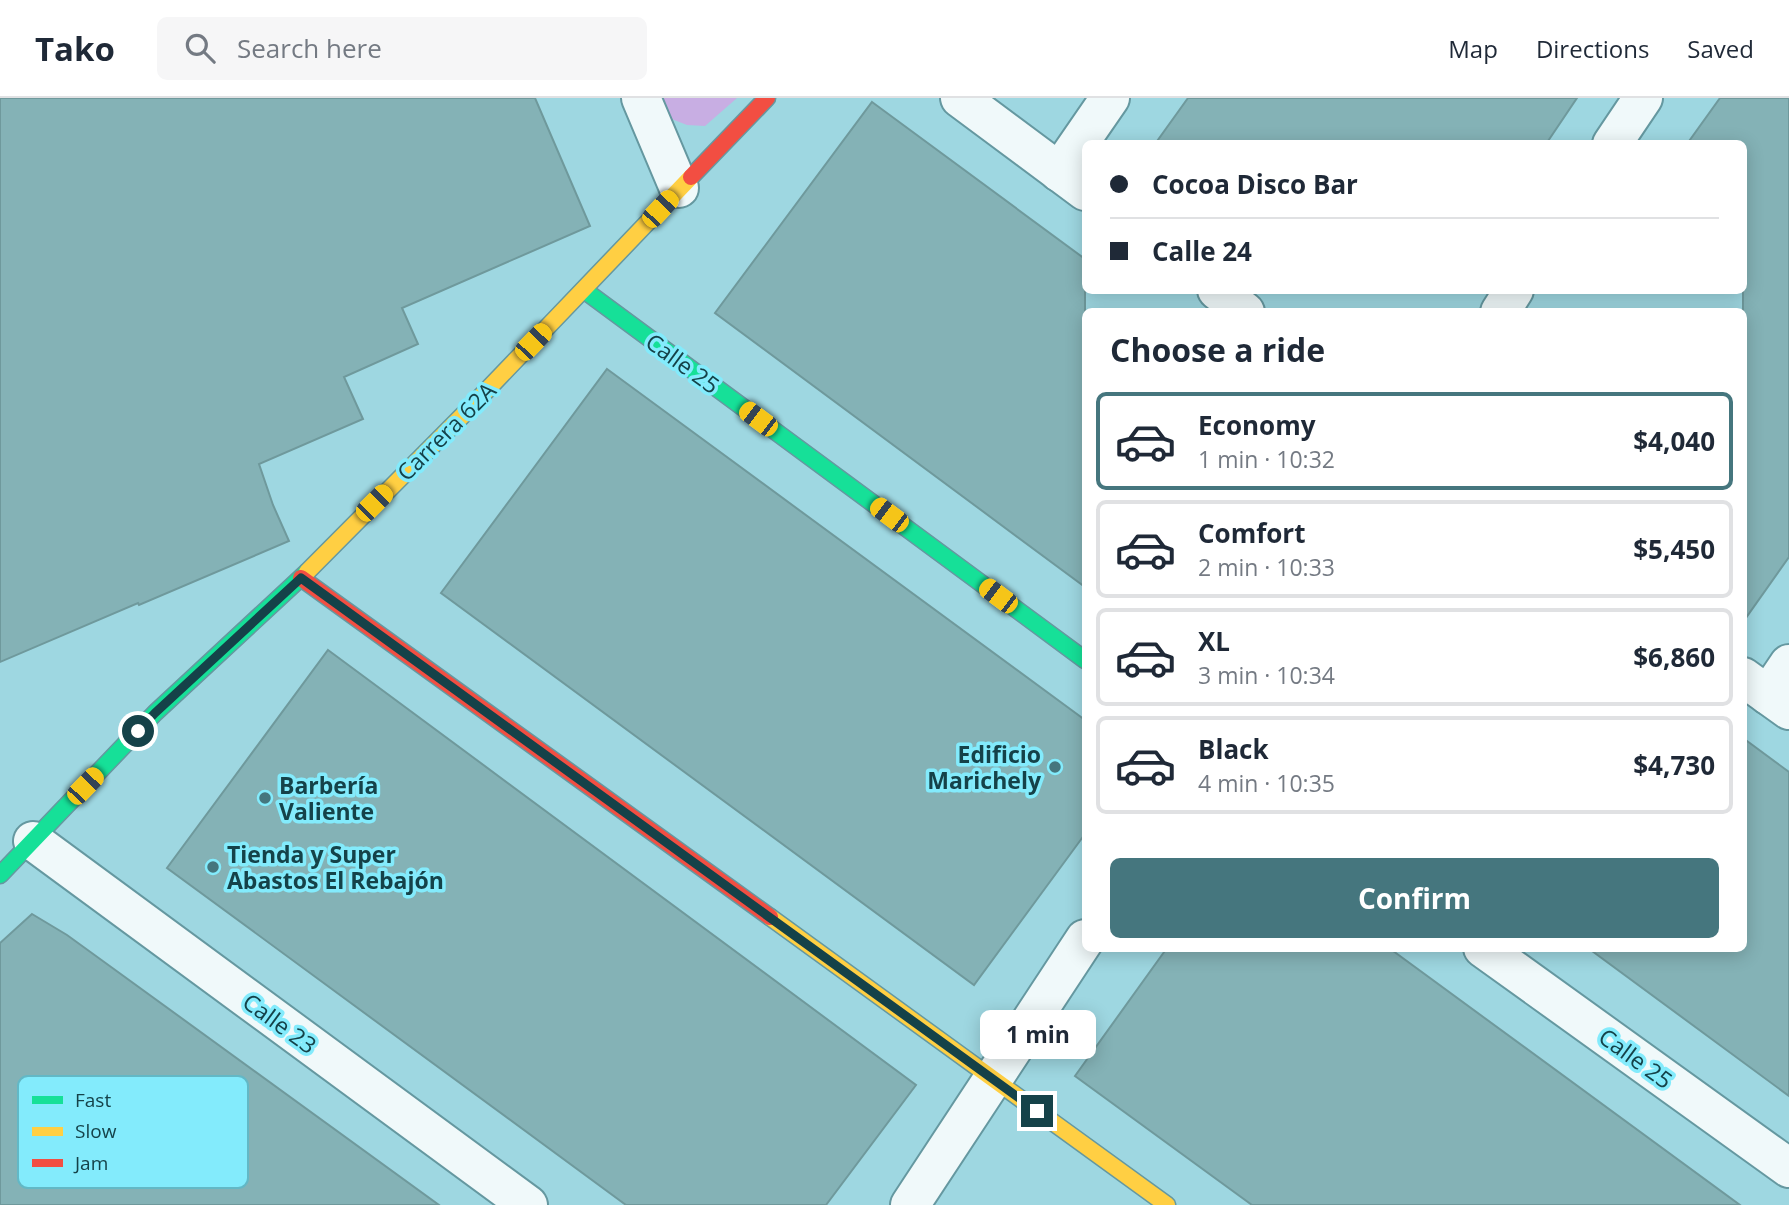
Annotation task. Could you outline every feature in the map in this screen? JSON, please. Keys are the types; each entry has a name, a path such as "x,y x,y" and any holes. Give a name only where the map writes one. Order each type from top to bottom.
{"street":[{"path":"641,98 679,188"},
{"name":"Carrera 62A","path":"1,870 33,841 155,713 301,578 584,290 767,98"},
{"path":"960,98 1072,182 1082,160"},
{"path":"1091,140 1110,98"},
{"path":"1615,140 1643,98"},
{"name":"Calle 25","path":"584,290 1082,658"},
{"path":"1222,294 1240,308"},
{"path":"301,578 1167,1205"},
{"path":"1767,694 1789,664"},
{"name":"Calle 23","path":"33,841 528,1205"},
{"path":"910,1205 1082,944"},
{"name":"Calle 25","path":"1489,952 1789,1168"}],"shaded area":[{"path":"656,98 737,98 705,126 687,125 664,116"}],"building":[{"path":"0,98 535,98 590,226 402,308 418,344 344,377 363,419 259,464 289,541 0,662"},
{"path":"1188,98 1577,98 1549,140 1158,140"},
{"path":"1720,98 1789,98 1789,557 1747,616 1747,308 1743,308 1743,294 1747,294 1747,140 1690,140"},
{"path":"872,102 1082,257 1082,294 1085,294 1085,308 1082,308 1082,585 715,313"},
{"path":"607,369 1082,718 1082,838 974,985 441,593"},
{"path":"328,650 916,1085 826,1205 626,1205 167,868"},
{"path":"1747,741 1789,772 1789,1096 1593,952 1747,952"},
{"path":"32,914 67,935 439,1205 0,1205 0,943"},
{"path":"1164,952 1394,952 1740,1205 1252,1205 1075,1076"}],"traffic: fast":[{"path":"584,290 1082,658"},
{"path":"0,875 155,713 307,572"}],"traffic: slow":[{"path":"307,572 466,412 691,177"},
{"path":"770,917 1167,1205"}],"traffic: jam":[{"path":"691,177 767,98"},
{"path":"301,578 770,917"}],"place":[{"name":"Edificio Marichely","path":"1055,767"},
{"name":"Barbería Valiente","path":"265,798"},
{"name":"Tienda y Super Abastos El Rebajón","path":"213,867"}],"route":[{"path":"138,731 301,578 1037,1111"}]}
